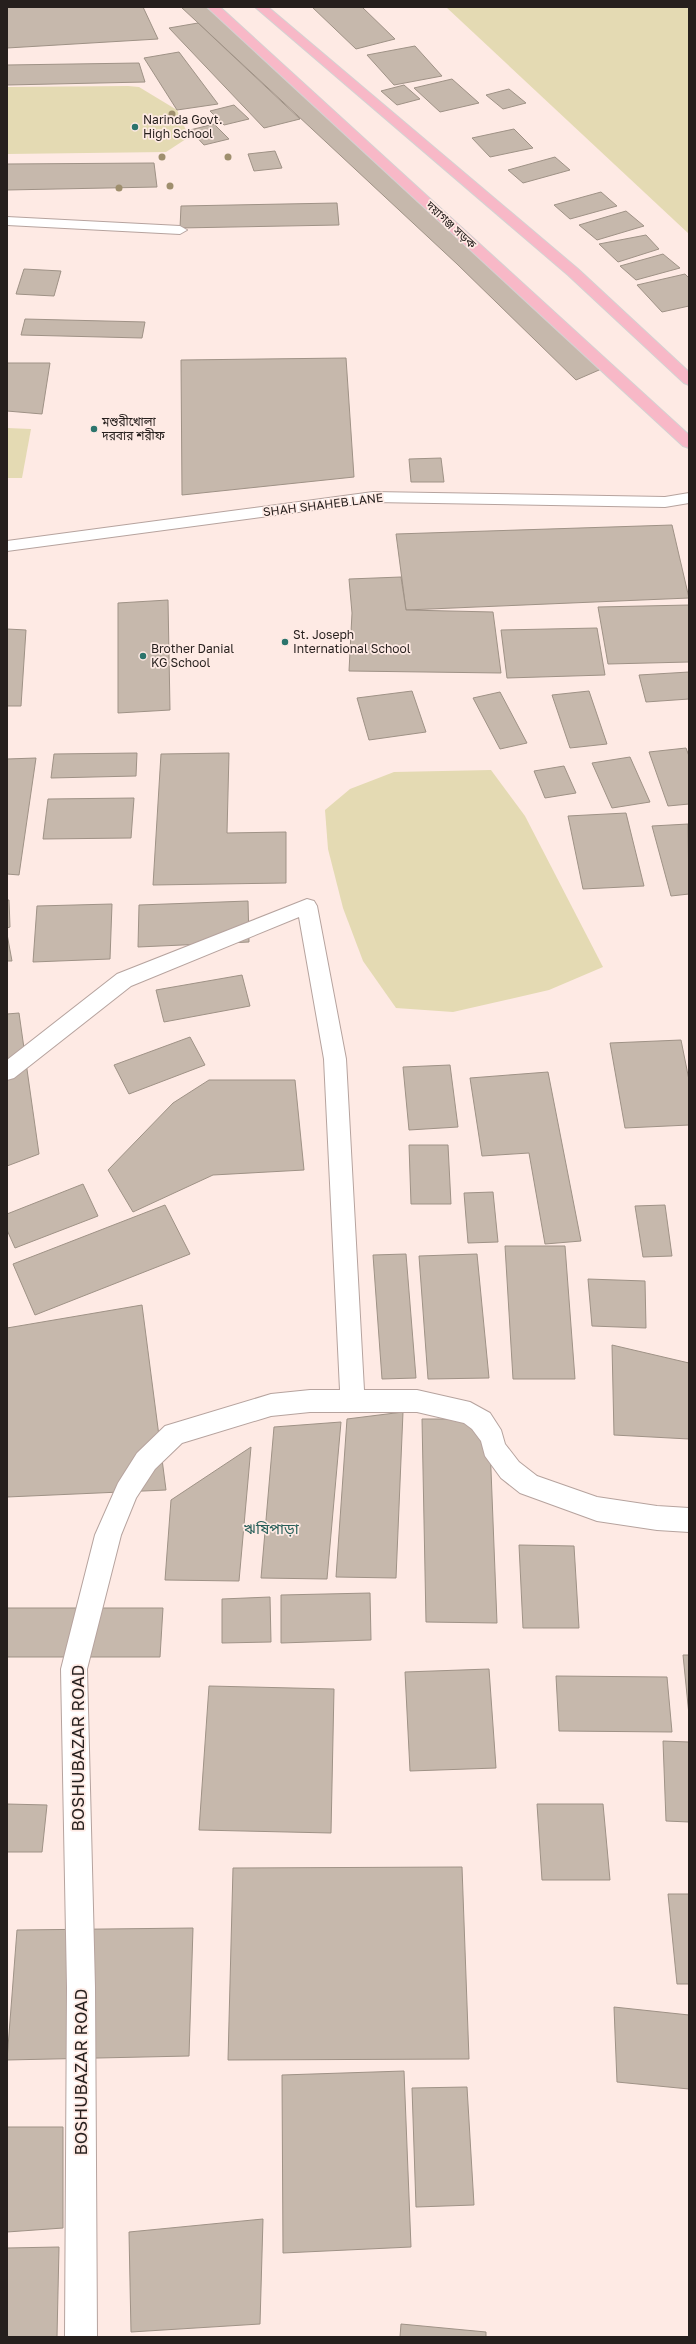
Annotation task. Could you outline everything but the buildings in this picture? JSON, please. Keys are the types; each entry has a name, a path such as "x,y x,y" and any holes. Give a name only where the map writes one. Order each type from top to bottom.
{"main road":[{"name":"দয়াগঞ্জ সড়ক","path":"213,7 689,443"},
{"path":"261,7 573,272 689,380"}],"street":[{"path":"7,221 180,230"},
{"name":"SHAH SHAHEB LANE","path":"7,546 373,497 665,502 689,498"},
{"path":"7,1072 124,980 307,906 335,1059 353,1401"},
{"name":"BOSHUBAZAR ROAD","path":"81,2337 81,1986 74,1669 108,1535 127,1491 146,1461 174,1434 271,1405 310,1401 417,1401 470,1414 486,1428 494,1448 510,1470 529,1485 597,1509 657,1518 689,1520"}],"shaded area":[{"path":"446,7 689,7 689,234"},
{"path":"7,87 139,87 177,110 189,137 166,152 7,154"},
{"path":"7,428 31,429 22,478 7,478"},
{"path":"491,770 525,816 603,967 549,990 453,1012 396,1008 363,961 343,908 328,849 325,810 350,789 394,772"}],"place":[{"name":"Narinda Govt. High School","path":"135,127"},
{"name":"মশুরীখোলা দরবার শরীফ","path":"94,429"},
{"name":"St. Joseph International School","path":"285,642"},
{"name":"Brother Danial KG School","path":"143,656"}],"district":[{"name":"ঋষিপাড়া","path":"271,1529"}]}
